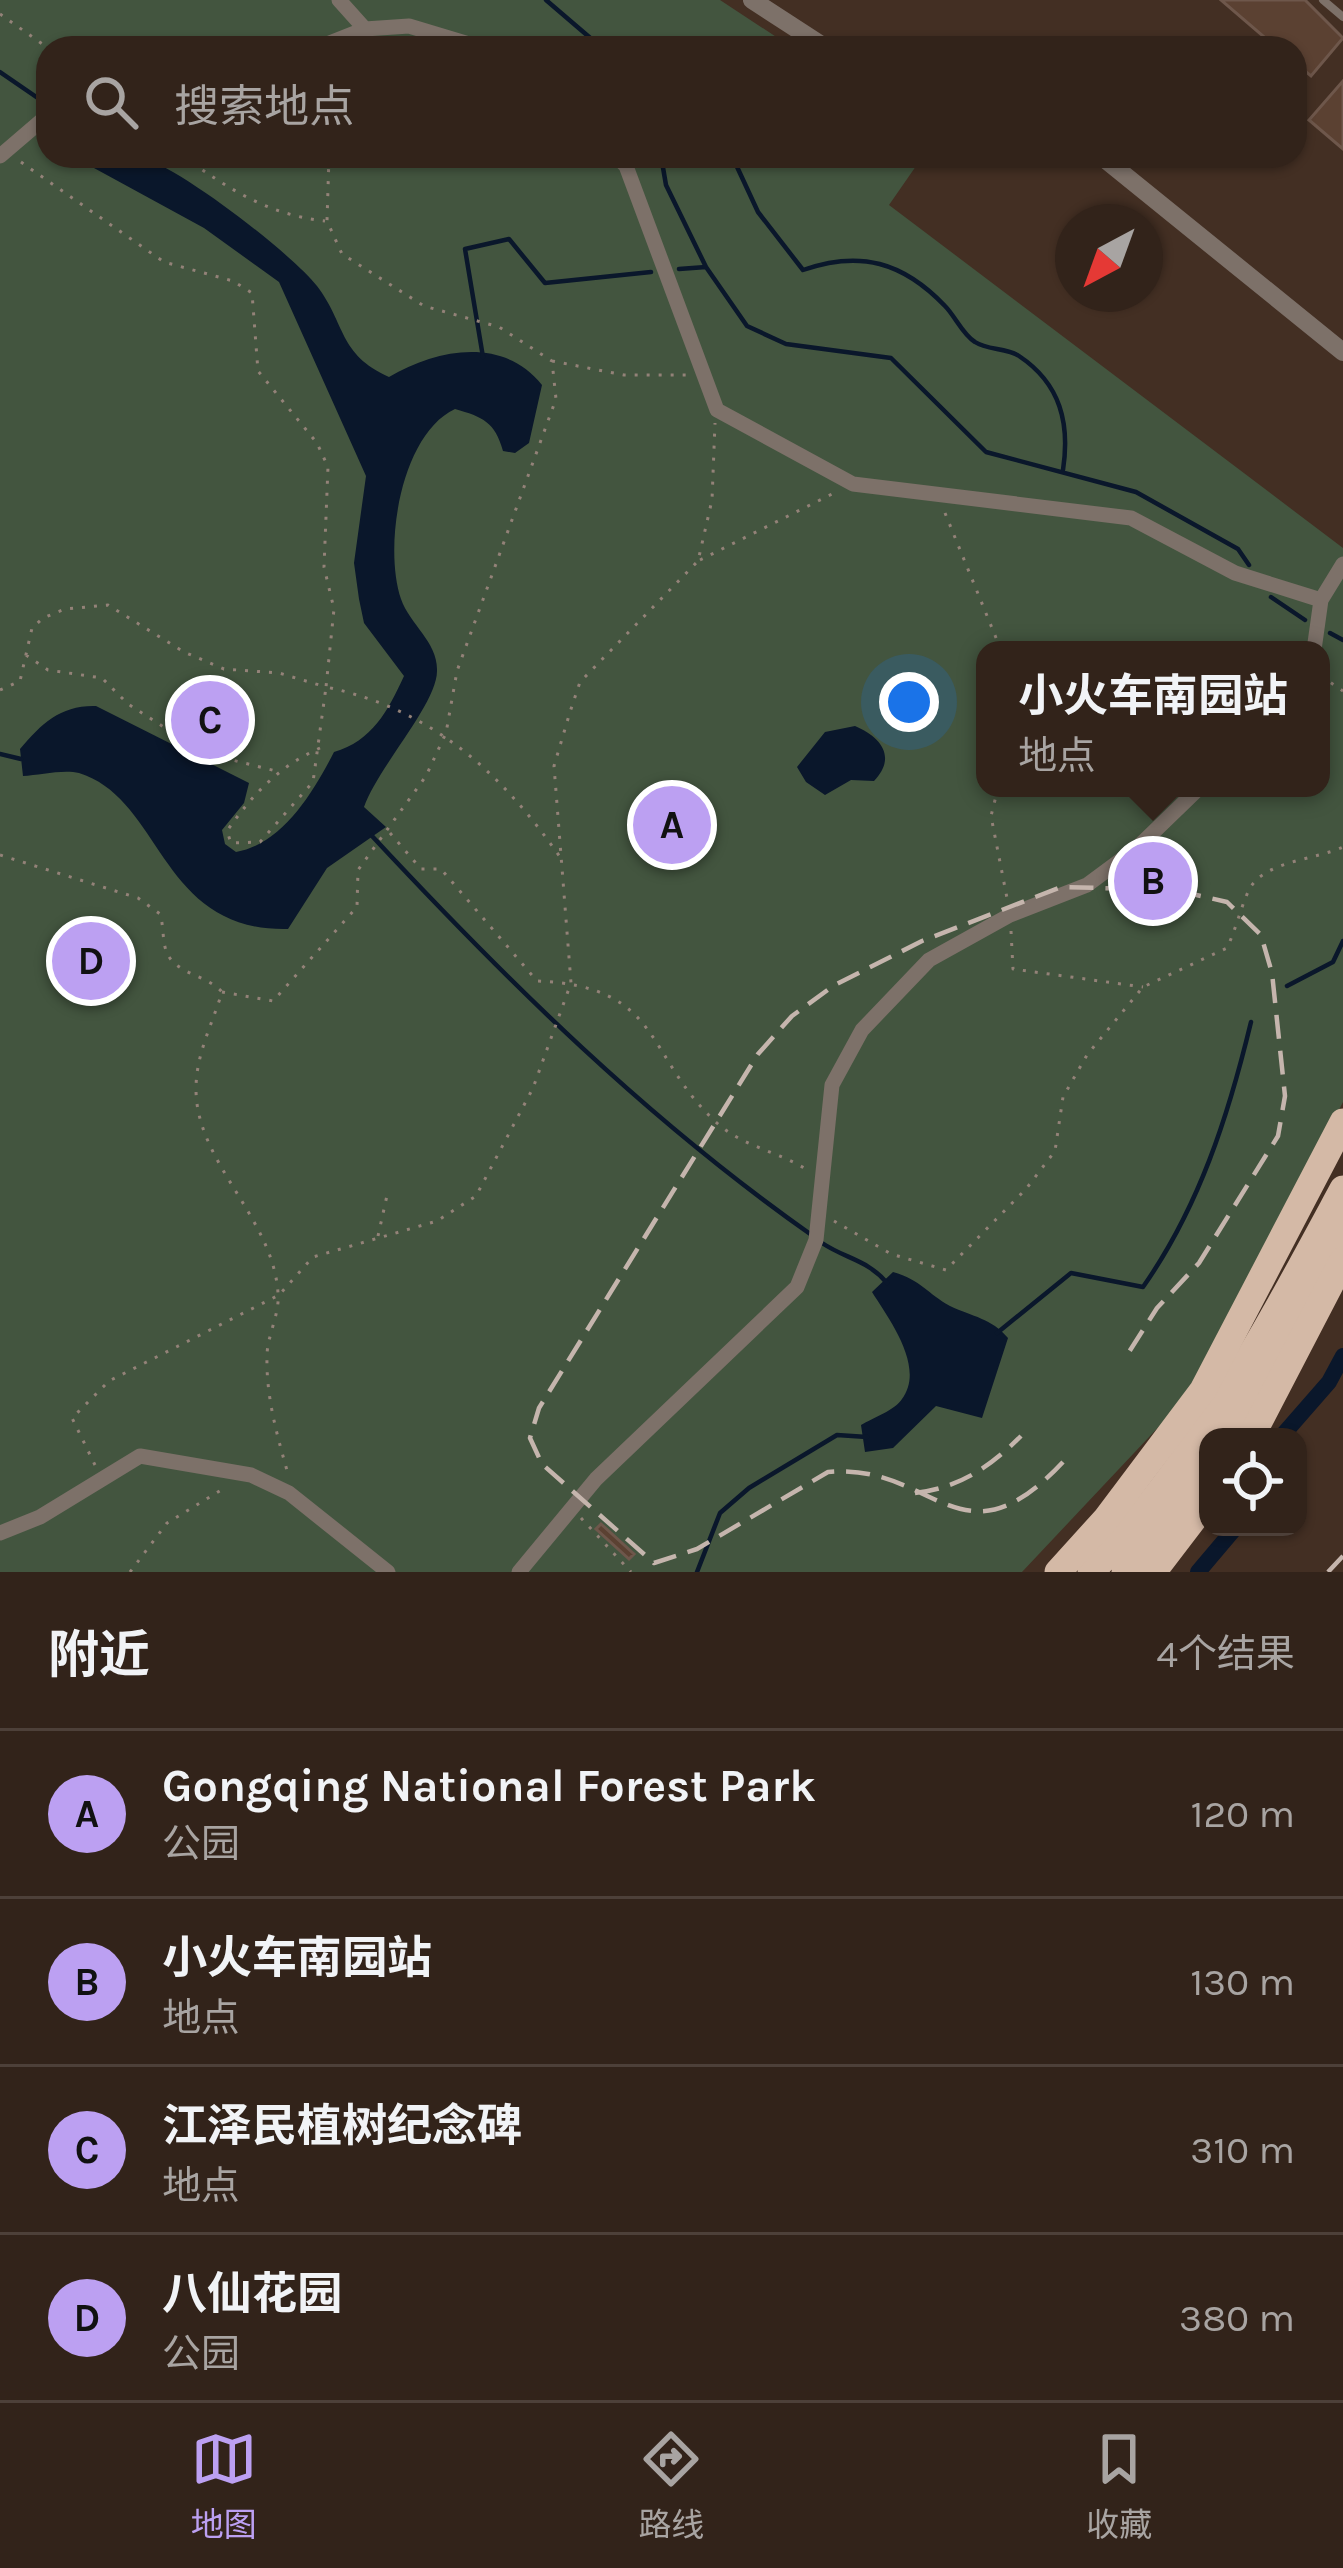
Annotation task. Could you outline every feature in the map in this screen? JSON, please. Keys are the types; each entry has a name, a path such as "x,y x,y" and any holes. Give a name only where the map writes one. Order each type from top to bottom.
{"highway":[{"path":"1058,1572 1119,1502 1203,1390 1343,1122"},
{"path":"1091,1572 1189,1456 1256,1350 1343,1189"},
{"path":"1231,1428 1343,1230"},
{"path":"1256,1428 1343,1260"},
{"path":"1125,1572 1199,1477"},
{"path":"1153,1572 1199,1512"}],"street":[{"path":"339,0 365,28"},
{"path":"752,0 808,36"},
{"path":"346,36 365,28 409,26 442,36"},
{"path":"9,150 36,126"},
{"path":"627,168 717,410 853,484 1132,518 1234,573 1321,600"},
{"path":"1116,168 1343,352"},
{"path":"1316,641 1321,600 1343,564"},
{"path":"520,1572 574,1506 797,1287 816,1240 832,1085 862,1030 929,960 1010,915 1087,885 1137,848 1190,797"},
{"path":"0,1533 40,1517 140,1456 251,1474 296,1499 388,1572"}],"lane":[{"path":"1323,0 1343,17"}],"path":[{"path":"0,14 36,40"},
{"path":"9,150 164,262 233,281 252,293 258,371 317,443 328,467 331,495 323,526 324,567 334,609 320,748 313,782 260,842 231,843 227,831 278,771 320,748"},
{"path":"199,168 229,190 289,218 327,221"},
{"path":"328,168 327,221 342,254 379,282 459,318 499,327 552,361 669,379 703,373"},
{"path":"0,855 138,898 160,914 166,953 181,968 209,978 222,992 273,1001 357,907 358,870 426,776 446,733 457,671 556,399 552,361"},
{"path":"698,561 712,500 710,452 717,410"},
{"path":"102,1478 72,1418 109,1381 278,1294 313,1257 437,1221 476,1196 533,1088 571,982 554,766 580,682 698,561 853,484"},
{"path":"938,494 997,641"},
{"path":"0,690 20,681 32,628 43,618 65,609 108,605 184,652 224,669 279,673 390,705 446,733 506,788 561,859"},
{"path":"26,655 48,670 102,678 128,704 204,753 278,771"},
{"path":"996,797 992,816 1010,915 1013,969 1143,987"},
{"path":"386,832 421,869 441,869 537,981 571,982 619,999 661,1041 709,1115 739,1141 780,1152 821,1178"},
{"path":"819,1209 846,1231 892,1254 946,1270 1026,1189 1055,1150 1063,1096 1087,1055 1143,987 1226,948 1248,889 1271,868 1315,860 1343,847"},
{"path":"222,992 199,1053 196,1094 206,1132 256,1216 278,1294 266,1352 268,1398 296,1499"},
{"path":"378,1238 388,1190"},
{"path":"130,1572 167,1523 251,1474"},
{"path":"574,1506 584,1525 632,1572"}],"green space":[{"path":"0,0 720,0 775,36 36,36 36,168 915,168 889,205 1343,548 1343,1102 1198,1385 1022,1572 0,1572"}],"water":[{"path":"94,168 166,168 204,192 304,272 326,300 351,348 389,377 428,360 469,352 508,359 542,385 529,443 515,453 503,451 486,422 455,409 436,422 409,466 396,522 396,577 405,608 433,651 434,685 364,807 386,827 327,868 288,929 245,924 213,910 187,888 107,787 73,772 23,776 20,749 36,731 62,712 96,706 249,783 244,803 222,830 225,844 236,852 282,828 334,752 359,740 377,723 404,676 364,623 359,599 354,563 366,476 279,282 204,228"},
{"path":"855,726 883,749 881,772 874,781 851,780 825,795 806,782 797,767 825,732"},
{"path":"893,1272 988,1322 1008,1338 982,1418 936,1406 893,1448 865,1452 861,1425 894,1407 908,1386 910,1372 902,1343 872,1292"}],"building":[{"path":"1221,0 1305,0 1343,38 1311,76 1307,73 1307,36 1263,36"},
{"path":"1343,81 1343,149 1309,120"},
{"path":"1134,877 1171,877 1171,886 1134,885"},
{"path":"601,1524 634,1554 629,1559 596,1529"}],"waterway":[{"path":"546,0 588,36"},
{"path":"0,72 36,97"},
{"path":"663,168 666,185 706,267"},
{"path":"738,168 758,212 803,270 843,261 897,270 929,291 975,342 1014,353 1033,367 1059,406 1065,437 1063,470"},
{"path":"483,357 465,249 509,239 545,283 651,272"},
{"path":"679,269 706,267 747,326 786,344 891,358 986,452 1136,492 1238,549 1249,565"},
{"path":"1271,597 1305,620"},
{"path":"1330,633 1343,640"},
{"path":"0,754 21,759"},
{"path":"372,836 582,1048 694,1145 813,1236"},
{"path":"1287,986 1333,962 1343,941"},
{"path":"997,1333 1071,1273 1143,1287 1196,1193 1251,1022"},
{"path":"822,1243 864,1264 887,1283"},
{"path":"1289,1428 1329,1382 1343,1356"},
{"path":"697,1572 720,1513 749,1488 837,1435 867,1437"},
{"path":"1198,1572 1228,1536"}],"railway":[{"path":"1063,1462 1028,1494 998,1509 971,1511 864,1473 828,1472 697,1549 654,1563 542,1464 530,1438 539,1408 758,1054 792,1016 833,986 922,941 1061,887 1175,890 1227,902 1261,935 1272,973 1285,1096 1278,1136 1199,1263 1157,1308 1129,1352"},
{"path":"915,1493 973,1474 1021,1436"},
{"path":"1328,1572 1343,1556"}],"place":[{"name":"江泽民植树纪念碑","path":"210,720"},
{"name":"Gongqing National Forest Park","path":"672,825"},
{"name":"小火车南园站","path":"1153,881"},
{"name":"八仙花园","path":"91,961"}]}
